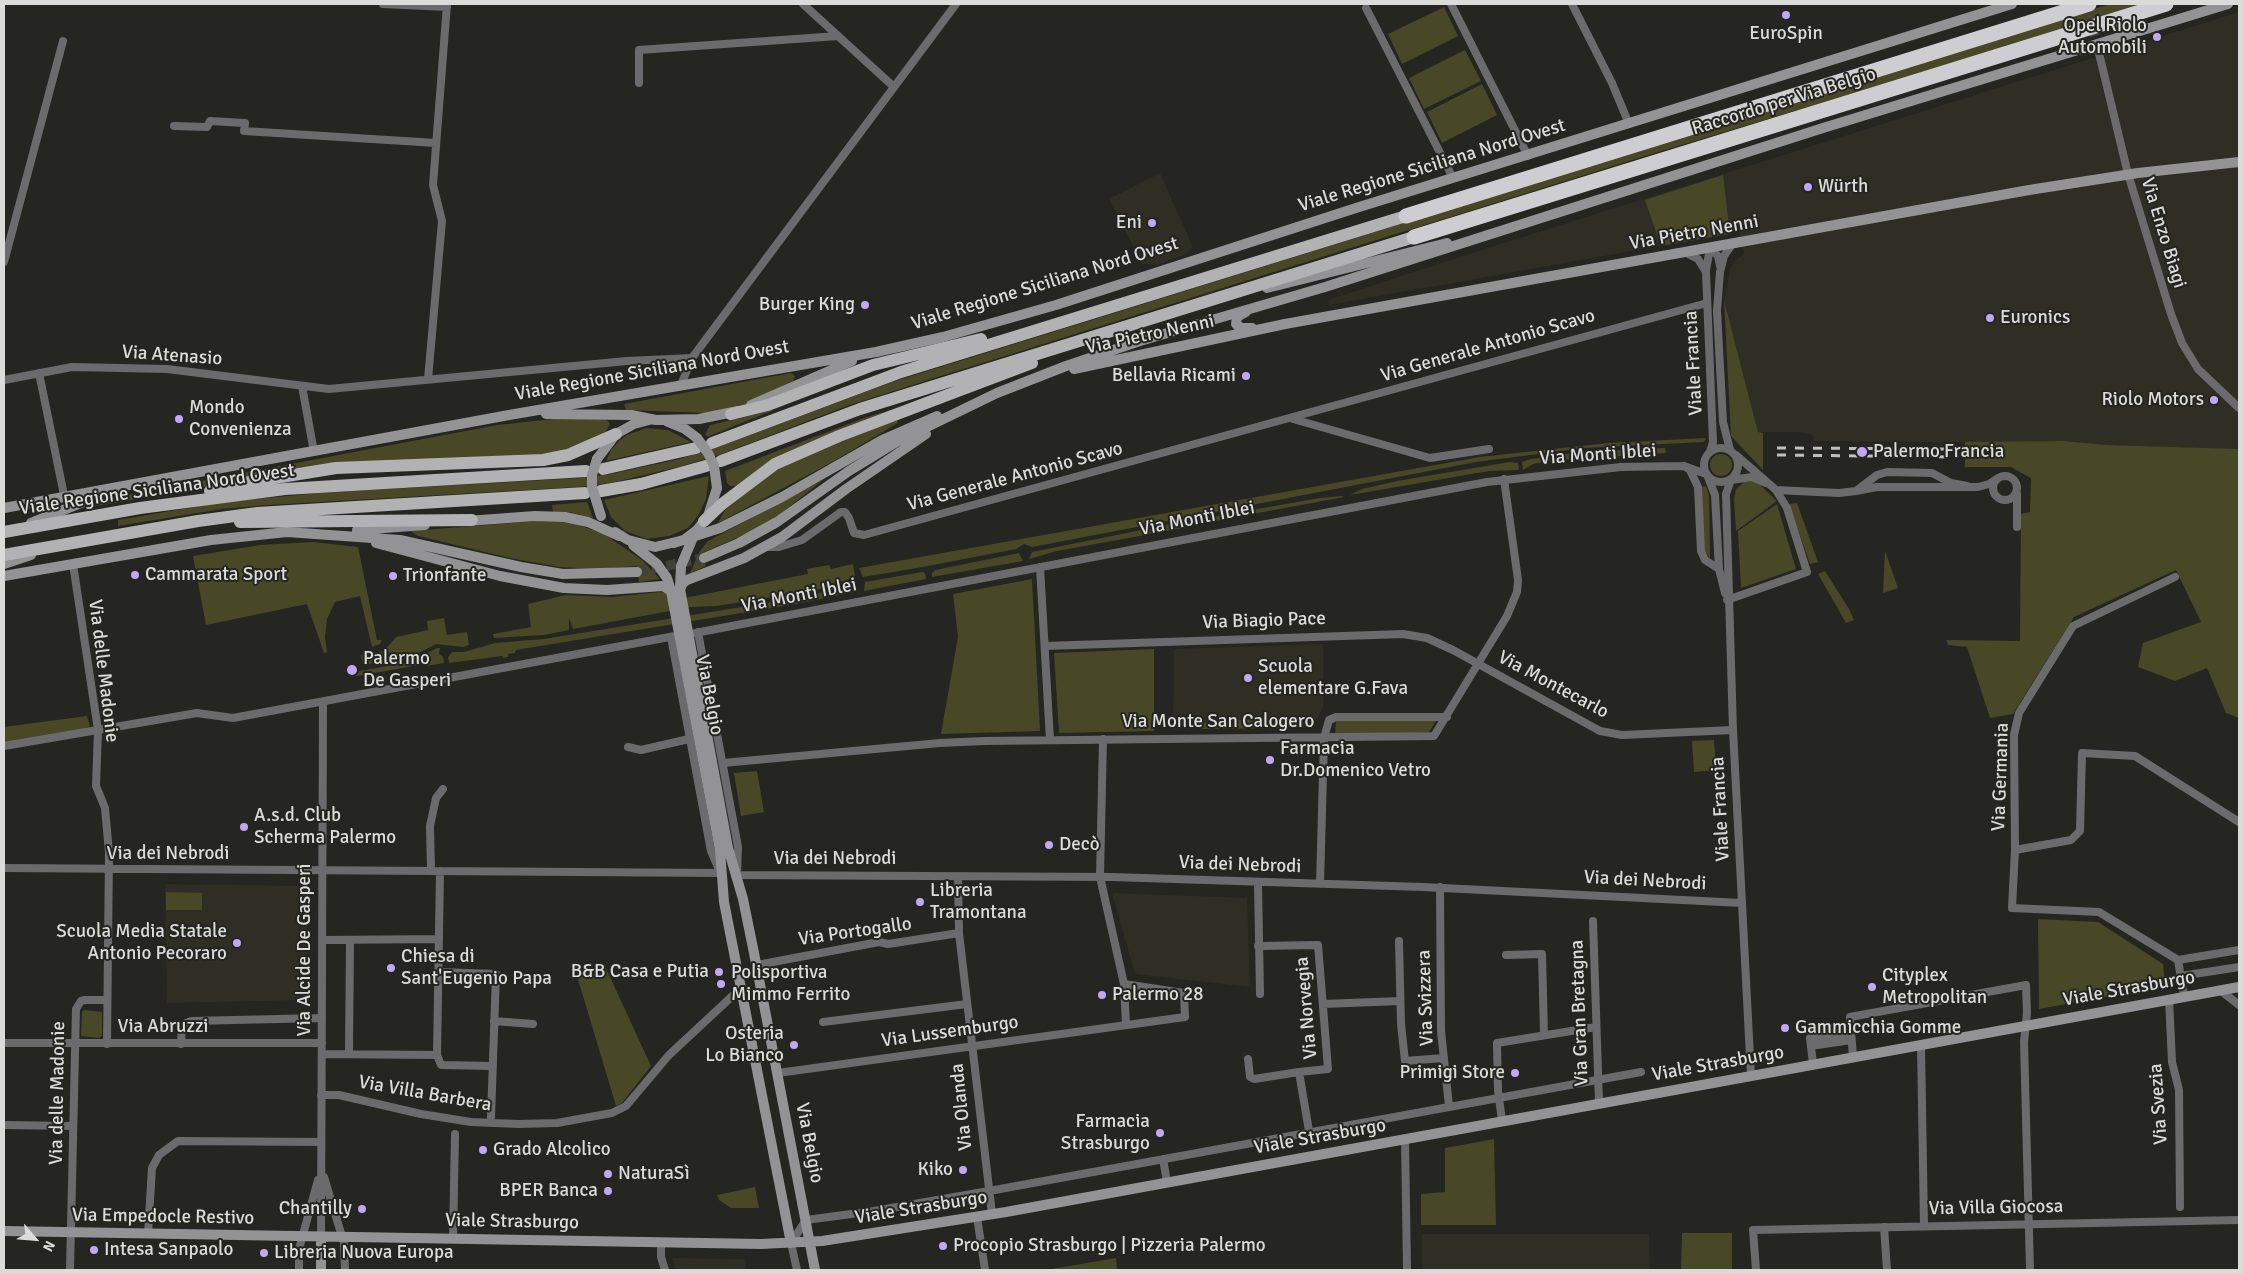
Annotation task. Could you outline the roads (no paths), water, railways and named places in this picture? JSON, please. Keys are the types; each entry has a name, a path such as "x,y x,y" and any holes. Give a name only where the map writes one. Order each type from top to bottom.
{"highway":[{"name":"Raccordo per Via Belgio","path":"1406,216 2089,4"},
{"name":"Raccordo per Via Belgio","path":"1414,237 2166,4"}],"main road":[{"path":"712,443 901,372 1406,216"},
{"path":"722,461 860,410 1210,299 1414,237"},
{"path":"731,414 768,405 874,365 1131,300"},
{"path":"698,530 730,498 775,464 839,436 1138,322"},
{"path":"140,508 238,484 321,470 543,460 573,453 616,434"},
{"path":"600,464 697,443"},
{"path":"602,491 641,484 706,466"},
{"name":"Viale Regione Siciliana Nord Ovest","path":"4,532 140,508 285,489 586,471"},
{"name":"Viale Regione Siciliana Nord Ovest","path":"4,555 198,521 294,510 585,493"},
{"path":"198,521 472,520"}],"street":[{"path":"383,4 447,6 433,185 442,221 428,379"},
{"path":"803,4 894,87"},
{"path":"681,385 692,358 956,4"},
{"path":"1451,4 1528,156"},
{"path":"1572,4 1612,83 1629,124"},
{"name":"Viale Regione Siciliana Nord Ovest","path":"4,508 64,495 142,483 509,415 876,352 952,334 1056,305 1453,178 2012,4"},
{"path":"4,576 253,534 388,529 472,520 534,516 566,517 588,522 623,538 655,547 674,543 698,530 720,528 765,506 903,429 1093,356 1471,240 2096,40 2228,4"},
{"path":"1366,8 1453,178"},
{"path":"638,83 638,50 838,36"},
{"name":"Via Enzo Biagi","path":"2096,40 2128,174 2171,314 2182,343 2198,369 2239,408"},
{"path":"4,262 63,41"},
{"path":"174,126 207,127 210,121 245,124 244,131 436,143"},
{"name":"Via Pietro Nenni","path":"1039,377 1268,328 1684,252 2128,174 2239,162"},
{"path":"1210,299 1293,283 1433,245 1471,240"},
{"name":"Viale Francia","path":"1733,244 1724,256 1720,272 1717,311 1724,432 1733,452"},
{"name":"Viale Francia","path":"1710,248 1718,256 1720,272"},
{"name":"Viale Francia","path":"1710,248 1706,272 1714,442 1710,452"},
{"path":"1684,252 1698,259 1706,272"},
{"name":"Via Generale Antonio Scavo","path":"767,547 779,547 802,540 842,512 845,512 849,518 854,533 864,535 1707,303"},
{"name":"Via Pietro Nenni","path":"1257,307 1238,316 1236,324 1243,328 1268,328"},
{"path":"623,538 601,516 592,486 592,475 616,434 634,424 656,420 699,419 731,414 796,384 876,352"},
{"name":"Via Atenasio","path":"4,380 72,367 167,368 329,389 627,361 692,358"},
{"path":"39,374 64,495"},
{"path":"302,386 314,452"},
{"path":"704,558 757,534 881,451 997,394"},
{"path":"509,415 605,414 656,420 677,425 711,459 716,473 717,488 714,504 698,530"},
{"path":"339,534 500,576 547,586 587,590 663,586 676,590 687,580 731,564 767,547 953,415"},
{"path":"1291,419 1424,457 1489,449"},
{"path":"1727,600 1807,572 1787,508 1776,490 1733,452 1718,448 1710,452 1705,460 1707,475 1720,482 1752,477 1766,483"},
{"path":"1731,480 1739,468 1733,452"},
{"path":"1684,466 1690,470 1698,487 1701,551 1705,560 1718,569"},
{"name":"Via Monti Iblei","path":"697,632 1504,479 1599,468 1684,466 1707,475"},
{"path":"1856,491 1877,475 1888,472 1932,473 1952,483 1967,486"},
{"name":"Viale Francia","path":"1707,475 1715,495 1718,569 1727,600"},
{"path":"1776,490 1839,493 1877,488 1978,486 1989,484 1998,478 2006,476 2014,478 2018,485 2017,527"},
{"path":"1995,496 1994,484 1998,478"},
{"name":"Via Monte San Calogero","path":"723,764 940,743 1103,739 1431,736 1437,733 1447,717 1507,616 1517,592 1518,580 1504,479"},
{"name":"Viale Francia","path":"1731,480 1726,494 1729,568 1727,600 1751,1076"},
{"path":"4,532 45,518 90,498 142,483"},
{"path":"1978,486 1986,488 2001,500 2008,500 2017,494"},
{"path":"2008,500 2014,505 2017,515"},
{"name":"Via Belgio","path":"698,530 681,566 676,590 724,849 737,875 757,965 815,1270"},
{"path":"306,532 400,540 547,572 580,574 637,572"},
{"name":"Via Belgio","path":"623,538 657,564 676,590"},
{"path":"4,564 56,546"},
{"name":"Via delle Madonie","path":"70,1270 75,1044 78,1004 86,1000 108,1000 109,870 105,808 96,786 98,730 73,564"},
{"path":"1040,567 1050,740"},
{"name":"Via Germania","path":"2175,577 2073,626 2019,714 2014,735 2015,850 2012,908 2099,912 2178,960"},
{"name":"Via Belgio","path":"697,632 738,847 737,875"},
{"name":"Via Biagio Pace","path":"1044,646 1390,633 1427,638 1478,664"},
{"name":"Via Belgio","path":"323,702 673,637 689,740 711,851 721,873"},
{"name":"Via Montecarlo","path":"1478,664 1600,731 1622,735 1733,730"},
{"path":"4,746 197,713 233,718 323,702"},
{"name":"Via Alcide De Gasperi","path":"321,1270 323,702"},
{"path":"1320,884 1324,738 1326,726 1332,717 1447,717"},
{"path":"1103,739 1100,877 1124,984 1126,1025"},
{"path":"628,747 641,750 689,740"},
{"path":"2015,850 2072,840 2080,831 2082,753 2135,756 2239,822"},
{"path":"431,871 430,826 436,798 443,789"},
{"name":"Via Belgio","path":"724,849 721,873 724,902 791,1243"},
{"name":"Via dei Nebrodi","path":"4,868 721,873"},
{"path":"440,871 437,1055 441,1064 492,1066"},
{"name":"Via dei Nebrodi","path":"737,875 1100,877 1440,887 1742,903"},
{"name":"Via Olanda","path":"958,877 959,933 992,1214"},
{"path":"1258,883 1260,994"},
{"name":"Via Svizzera","path":"1440,887 1441,1032 1449,1106"},
{"name":"Via Gran Bretagna","path":"1594,921 1599,1103"},
{"name":"Via Portogallo","path":"757,965 879,942 888,944 959,933"},
{"path":"322,940 438,939"},
{"path":"349,1054 350,940"},
{"path":"1399,941 1400,1001 1405,1061 1444,1058"},
{"name":"Via Norvegia","path":"1258,946 1318,946 1328,1069 1299,1072 1309,1131"},
{"name":"Viale Strasburgo","path":"2178,960 2239,950"},
{"path":"1506,955 1542,954 1544,1035"},
{"path":"2178,960 2184,996"},
{"name":"Viale Strasburgo","path":"2182,976 2239,967"},
{"path":"438,972 496,974 491,1117"},
{"name":"Via Lussemburgo","path":"778,1073 1184,1016 1184,993 1124,984"},
{"path":"1853,1057 1850,1017 2026,985 2024,1042 2030,1270"},
{"name":"Viale Strasburgo","path":"321,1237 662,1243 791,1243 882,1233 2239,987"},
{"name":"Via Villa Barbera","path":"321,1095 339,1095 471,1122 557,1123 612,1113 626,1106 669,1056 741,988"},
{"path":"2220,990 2239,1005"},
{"name":"Via Svezia","path":"2169,999 2172,1062 2179,1090 2180,1207"},
{"path":"107,1044 108,1000"},
{"path":"1323,1004 1400,1001"},
{"path":"823,1022 967,1004"},
{"path":"181,1044 182,1025 191,1020 322,1018"},
{"path":"748,1022 758,1026 763,1024 767,1018"},
{"path":"494,1021 533,1024"},
{"path":"1502,1120 1498,1098 1498,1043 1596,1027"},
{"path":"1813,1064 1811,1046 1851,1036"},
{"name":"Via Abruzzi","path":"4,1043 181,1044 322,1042"},
{"path":"755,1054 758,1048 766,1045 774,1050"},
{"path":"1921,1045 1924,1225"},
{"path":"322,1054 437,1055"},
{"path":"1248,1058 1250,1077 1254,1079 1299,1072"},
{"name":"Viale Strasburgo","path":"806,1220 874,1211 989,1191 1309,1131 1641,1072"},
{"path":"4,1125 73,1126"},
{"path":"454,1238 455,1134"},
{"path":"1404,1139 1407,1270"},
{"path":"148,1234 152,1168 159,1155 178,1141 321,1142"},
{"path":"1163,1159 1167,1182"},
{"name":"Via Alcide De Gasperi","path":"299,1270 299,1249 321,1168"},
{"name":"Via Alcide De Gasperi","path":"321,1168 342,1237 345,1250 345,1270"},
{"path":"977,1217 985,1270"},
{"path":"797,1270 791,1243 806,1220"},
{"name":"Via Villa Giocosa","path":"1756,1270 1753,1230 2239,1220"},
{"path":"1884,1227 1887,1270"},
{"name":"Via Empedocle Restivo","path":"4,1231 321,1237"},
{"path":"662,1243 662,1257 665,1270"}],"tunnel":[{"path":"2085,4 2095,36"},
{"path":"637,572 704,558"}],"railway":[{"path":"1777,448 1955,449"},
{"path":"1777,455 1954,457"}],"place":[{"name":"EuroSpin","path":"1786,15"},
{"name":"Opel Riolo Automobili","path":"2157,37"},
{"name":"Würth","path":"1808,187"},
{"name":"Eni","path":"1152,223"},
{"name":"Burger King","path":"865,305"},
{"name":"Euronics","path":"1990,318"},
{"name":"Bellavia Ricami","path":"1246,376"},
{"name":"Riolo Motors","path":"2214,400"},
{"name":"Mondo Convenienza","path":"179,419"},
{"name":"Palermo Francia","path":"1862,452"},
{"name":"Cammarata Sport","path":"135,575"},
{"name":"Trionfante","path":"393,576"},
{"name":"Palermo De Gasperi","path":"352,670"},
{"name":"Scuola elementare G.Fava","path":"1248,678"},
{"name":"Farmacia Dr.Domenico Vetro","path":"1270,760"},
{"name":"A.s.d. Club Scherma Palermo","path":"244,827"},
{"name":"Decò","path":"1049,845"},
{"name":"Libreria Tramontana","path":"920,902"},
{"name":"Scuola Media Statale Antonio Pecoraro","path":"237,943"},
{"name":"Chiesa di Sant'Eugenio Papa","path":"391,968"},
{"name":"B&B Casa e Putia","path":"719,972"},
{"name":"Polisportiva Mimmo Ferrito","path":"721,984"},
{"name":"Cityplex Metropolitan","path":"1872,987"},
{"name":"Palermo 28","path":"1102,995"},
{"name":"Gammicchia Gomme","path":"1785,1028"},
{"name":"Osteria Lo Bianco","path":"794,1045"},
{"name":"Primigi Store","path":"1515,1073"},
{"name":"Farmacia Strasburgo","path":"1160,1133"},
{"name":"Grado Alcolico","path":"483,1150"},
{"name":"Kiko","path":"963,1170"},
{"name":"NaturaSì","path":"608,1174"},
{"name":"BPER Banca","path":"608,1191"},
{"name":"Chantilly","path":"362,1209"},
{"name":"Procopio Strasburgo | Pizzeria Palermo","path":"943,1246"},
{"name":"Intesa Sanpaolo","path":"94,1250"},
{"name":"Libreria Nuova Europa","path":"264,1253"}]}
